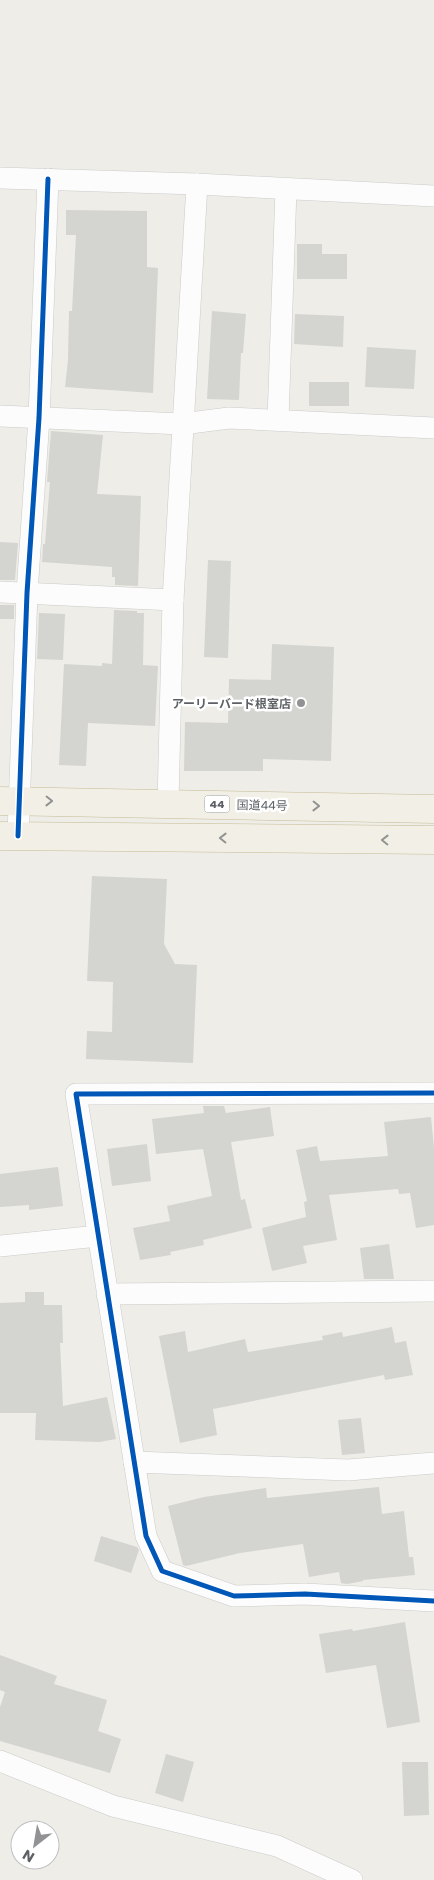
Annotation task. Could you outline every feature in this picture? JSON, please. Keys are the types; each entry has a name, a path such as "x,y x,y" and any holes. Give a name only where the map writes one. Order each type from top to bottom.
{"highway":[{"name":"国道44号","path":"10,801 434,809"},
{"path":"9,836 434,840"}],"street":[{"path":"0,178 197,184 434,196"},
{"path":"9,836 38,418 48,179"},
{"path":"168,803 182,424 197,184"},
{"path":"278,420 286,189"},
{"path":"0,416 182,424 229,418 434,428"},
{"path":"0,592 174,600"},
{"path":"434,1093 76,1094 146,1536 162,1571 234,1596 305,1594 434,1601"},
{"path":"0,1246 98,1236"},
{"path":"108,1294 434,1291"},
{"path":"134,1462 348,1470 434,1463"},
{"path":"0,1761 113,1806 277,1846 352,1880"}],"building":[{"path":"66,210 147,211 147,267 158,268 153,393 65,387 76,235 66,235"},
{"path":"297,244 322,244 322,254 347,254 347,279 297,279"},
{"path":"212,311 246,314 243,353 241,353 239,400 207,399"},
{"path":"295,314 344,316 343,347 294,344"},
{"path":"367,347 416,350 414,389 365,387"},
{"path":"309,382 349,382 349,406 309,406"},
{"path":"51,431 103,435 97,494 141,496 138,586 115,585 115,577 112,577 112,567 42,562 50,482 47,482"},
{"path":"0,542 18,543 15,580 0,580"},
{"path":"208,560 231,561 228,658 204,657"},
{"path":"0,605 14,605 14,619 0,619"},
{"path":"114,610 144,613 143,665 158,666 155,726 88,723 86,766 59,765 64,664 102,666 102,663 112,664"},
{"path":"39,613 65,614 63,660 37,659"},
{"path":"272,644 334,647 331,761 263,759 263,771 184,771 185,722 228,723 229,679 271,680"},
{"path":"92,876 167,879 164,944 175,964 197,965 193,1063 86,1059 87,1031 112,1032 113,982 87,981"},
{"path":"203,1106 224,1106 226,1113 270,1107 274,1136 231,1142 241,1200 245,1199 252,1228 203,1240 204,1245 170,1252 171,1255 140,1260 133,1228 170,1221 167,1206 212,1196 203,1149 156,1154 152,1119 204,1113"},
{"path":"431,1117 434,1148 434,1225 416,1228 410,1193 399,1194 398,1189 329,1195 337,1240 303,1246 307,1263 272,1271 262,1228 306,1217 304,1202 307,1201 296,1150 317,1146 320,1161 388,1156 384,1122"},
{"path":"147,1144 151,1181 112,1186 107,1149"},
{"path":"58,1167 63,1206 29,1210 29,1205 0,1207 0,1174"},
{"path":"389,1244 394,1279 364,1279 360,1248"},
{"path":"25,1292 44,1292 44,1305 62,1305 63,1343 60,1343 63,1406 107,1397 116,1439 99,1442 35,1440 36,1413 0,1413 0,1303 25,1302"},
{"path":"392,1327 395,1343 406,1341 413,1375 385,1380 384,1375 213,1409 217,1435 180,1443 159,1336 185,1331 188,1352 245,1339 248,1352 323,1340 322,1336 342,1332 343,1337"},
{"path":"361,1418 365,1453 342,1455 338,1420"},
{"path":"379,1487 382,1514 404,1511 409,1557 413,1557 415,1575 363,1580 347,1584 341,1583 339,1572 309,1577 303,1544 240,1553 186,1566 183,1565 168,1506 204,1497 266,1488 267,1498"},
{"path":"101,1536 137,1547 139,1550 131,1573 94,1561"},
{"path":"405,1622 420,1722 387,1728 376,1665 326,1673 319,1634 352,1629 353,1631"},
{"path":"0,1655 57,1676 54,1684 107,1700 98,1731 121,1739 110,1773 0,1741 0,1707 5,1692 0,1690"},
{"path":"166,1754 194,1762 183,1802 155,1793"},
{"path":"402,1762 428,1762 429,1815 404,1816"}],"cycle path":[{"path":"18,836 27,593 39,418 48,179"},
{"path":"434,1093 76,1094 146,1536 162,1571 234,1596 305,1594 434,1601"}],"place":[{"name":"アーリーバード根室店","path":"301,703"}]}
